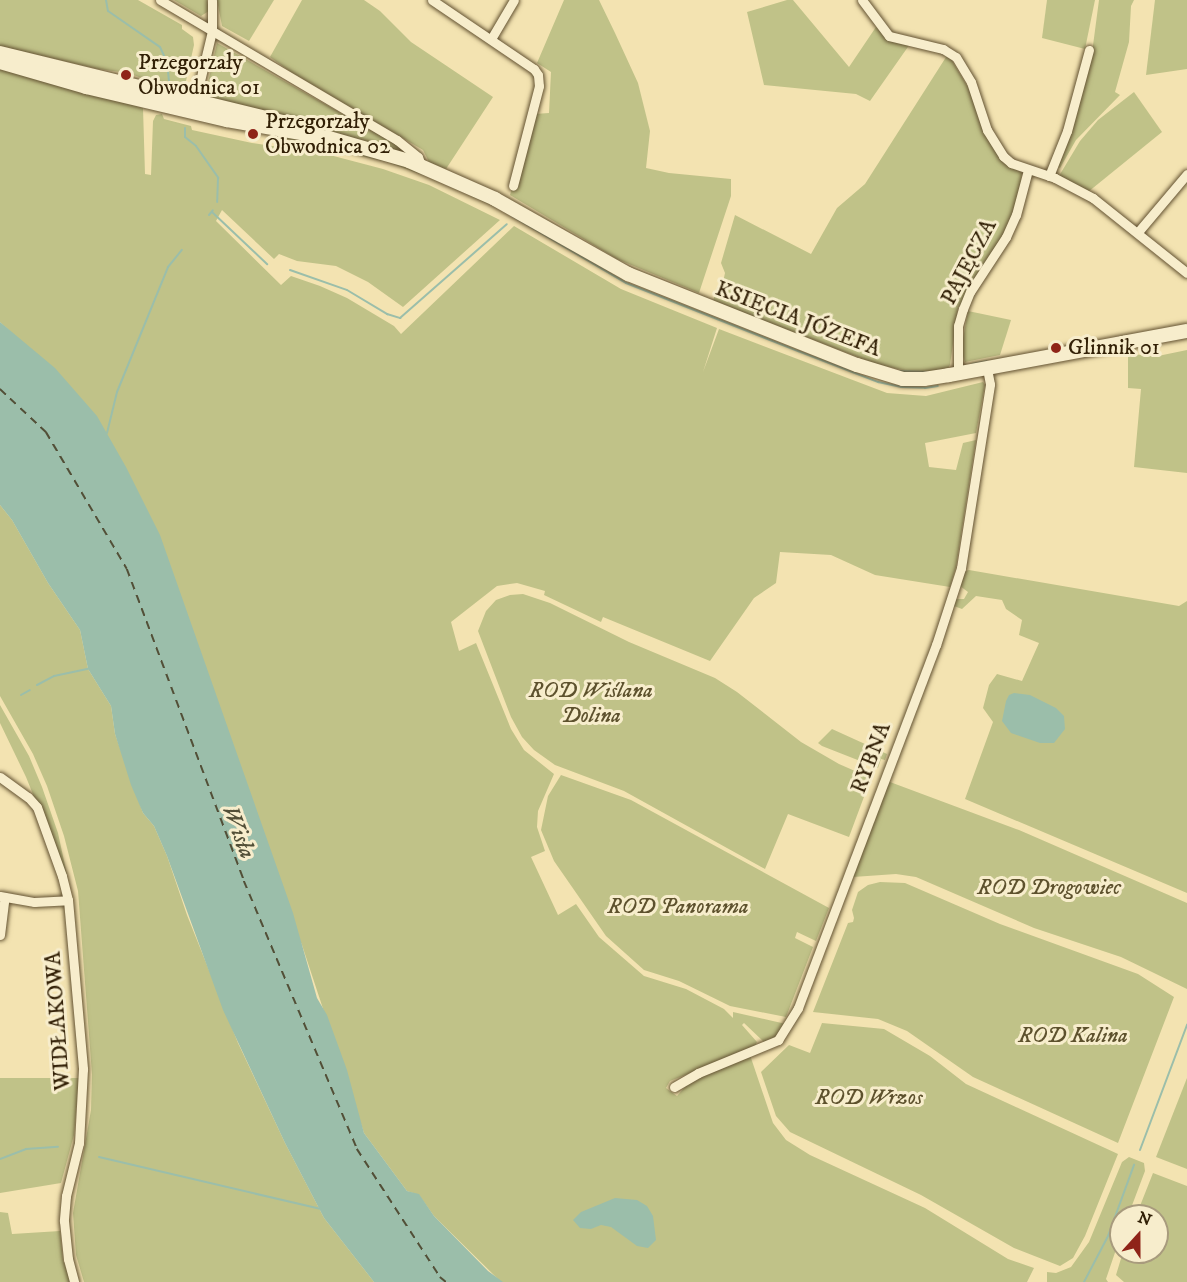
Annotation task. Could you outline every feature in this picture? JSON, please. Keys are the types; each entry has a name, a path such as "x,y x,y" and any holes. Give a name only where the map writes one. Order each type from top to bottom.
{"main road":[{"path":"0,53 194,106"},
{"name":"KSIĘCIA JÓZEFA","path":"0,62 86,87 171,107 194,106 285,122 329,138 374,149 421,165 495,199 628,274 857,365 903,378 924,379 958,374 1187,332"}],"street":[{"name":"KSIĘCIA JÓZEFA","path":"160,0 397,140 418,157 421,165"},
{"path":"194,106 212,31 212,0"},
{"path":"432,0 534,69 538,75 539,86 513,186"},
{"path":"491,39 514,0"},
{"path":"862,0 889,36 943,49 956,57 968,76 987,130 1003,156 1018,166 1049,176 1093,198 1187,273"},
{"path":"1049,176 1067,131 1089,50"},
{"name":"PAJĘCZA","path":"958,374 958,326 963,309 970,292 1006,237 1017,214 1028,170"},
{"path":"1138,232 1187,174"},
{"name":"RYBNA","path":"674,1087 698,1073 778,1040 798,1008 936,645 961,568 986,415 990,384 987,368"},
{"name":"WIDŁAKOWA","path":"0,777 28,797 37,807 62,876 68,900 83,1069 79,1143 66,1196 64,1221 68,1259 74,1282"},
{"path":"0,935 3,896 34,902 68,900"}],"green space":[{"path":"0,0 138,0 182,25 182,29 193,37 194,45 186,81 181,87 169,88 128,73 98,69 0,46"},
{"path":"174,0 207,0 209,11 201,16"},
{"path":"217,0 274,0 249,41 222,26"},
{"path":"302,0 364,0 380,11 411,42 493,97 446,169 429,162 423,150 291,72 270,57"},
{"path":"564,0 599,0 638,83 650,131 646,168 669,173 731,179 731,196 699,293 617,259 510,195 535,114 549,113 551,72 537,63"},
{"path":"793,0 849,67 876,27 886,38 910,44 870,101 856,94 764,85 747,12"},
{"path":"1047,0 1095,0 1085,49 1042,38"},
{"path":"1099,0 1134,0 1131,6 1129,42 1115,92 1120,95 1076,140 1060,168 1057,166 1092,53"},
{"path":"1155,0 1187,0 1187,69 1146,75"},
{"path":"217,43 406,150 406,154 296,120 214,99 206,91"},
{"path":"948,54 969,89 1004,162 1022,173 1017,206 1004,233 958,308 950,365 946,371 916,373 876,364 713,301 717,288 723,282 725,273 721,263 735,215 811,254 837,208 865,184"},
{"path":"0,67 143,108 145,174 151,175 153,121 156,115 162,114 164,119 191,126 192,130 252,143 326,154 383,169 429,185 500,220 403,307 368,282 336,266 297,261 279,254 274,259 222,210 216,221 281,285 291,276 320,286 347,298 394,326 401,334 514,226 621,289 717,328 703,372 719,329 887,393 926,396 983,382 985,385 976,433 925,443 929,467 956,470 963,443 976,440 956,567 950,587 875,575 831,555 780,552 776,583 754,598 710,661 603,617 601,622 544,595 545,591 517,583 497,586 451,622 459,651 476,643 511,729 524,750 554,774 538,811 537,827 545,851 531,857 558,915 576,904 599,937 644,976 686,989 724,1009 733,1018 733,1012 786,1024 781,1033 765,1043 744,1023 742,1025 757,1042 754,1048 670,1081 666,1088 677,1096 692,1079 750,1055 773,1123 786,1140 810,1155 925,1208 1008,1259 1034,1268 1027,1282 501,1282 434,1216 419,1195 407,1191 364,1133 302,945 56,373 0,322"},
{"path":"1134,92 1162,132 1088,192 1059,176 1080,141 1098,120"},
{"path":"273,134 290,135 389,159 480,196 506,212 431,178 387,162 273,136"},
{"path":"968,311 1011,320 1000,355 965,362 961,350"},
{"path":"1187,350 1187,473 1134,467 1141,389 1128,388 1128,354 1158,356"},
{"path":"0,505 12,520 48,583 80,630 88,669 111,706 115,734 143,813 154,826 167,856 187,915 238,1043 285,1143 324,1218 374,1282 84,1282 76,1255 73,1213 91,1110 92,1074 78,891 64,836 47,786 33,754 0,696"},
{"path":"965,571 1179,606 1187,601 1187,893 965,799 993,722 983,708 989,685 997,674 1022,681 1039,643 1019,635 1022,620 1006,609 1002,600 976,596 962,609 954,606 956,599 964,599 968,592 960,586"},
{"name":"ROD Wiślana Dolina","path":"523,594 550,603 629,642 715,678 737,692 801,742 839,764 871,778 849,837 788,814 765,869 624,791 555,765 534,750 522,737 511,717 478,631 486,611 496,600 510,595"},
{"path":"0,705 29,756 42,787 58,833 69,884 26,777 0,723"},
{"path":"832,729 887,754 885,760 881,759 878,768 818,743"},
{"name":"ROD Panorama","path":"561,775 631,800 829,908 816,941 797,932 795,938 813,947 786,1017 730,1006 679,981 644,970 606,936 554,861 541,830 548,796"},
{"name":"ROD Drogowiec","path":"890,782 1019,830 1187,903 1187,989 1121,957 1034,928 916,877 896,874 853,877 852,869 884,785"},
{"name":"ROD Kalina","path":"880,882 905,883 1000,924 1138,974 1174,997 1118,1143 973,1077 907,1031 878,1019 813,1012 848,923 853,922 852,910 858,892 868,885"},
{"name":"ROD Wrzos","path":"822,1023 884,1029 930,1056 966,1084 1118,1154 1085,1236 1073,1258 1060,1266 1014,1248 921,1195 790,1132 776,1116 761,1072 789,1045 810,1053"},
{"path":"0,1078 79,1078 74,1135 61,1183 0,1193"},
{"path":"1187,1078 1187,1169 1156,1157"},
{"path":"1129,1157 1144,1163 1145,1171 1133,1204 1109,1204 1109,1264 1111,1264 1106,1279 1108,1282 1047,1282 1047,1272 1056,1273 1071,1267 1089,1242 1122,1162"},
{"path":"1153,1173 1187,1186 1187,1282 1124,1282 1116,1275 1119,1264 1169,1264 1169,1204 1141,1204"},
{"path":"0,1212 8,1213 12,1234 60,1231 63,1260 71,1282 0,1282"}],"water":[{"name":"Wisła","path":"0,322 55,368 97,416 160,535 293,913 317,998 327,1015 347,1070 364,1133 407,1191 419,1194 434,1216 488,1271 503,1282 374,1282 324,1218 285,1143 223,1010 167,856 154,826 143,813 131,785 115,734 111,706 88,669 80,630 48,583 12,520 0,505"},
{"path":"1014,693 1030,695 1056,708 1064,716 1065,729 1054,743 1040,743 1011,733 1002,721 1006,701 1009,695"},
{"path":"615,1198 637,1200 647,1206 653,1216 656,1240 648,1248 637,1246 611,1227 601,1225 591,1229 580,1228 573,1220 581,1212"}],"waterway":[{"path":"106,0 108,11 160,47 167,62 169,81"},
{"path":"185,128 185,137 196,146 218,178 217,202"},
{"path":"209,215 213,210"},
{"path":"212,212 267,264"},
{"path":"512,216 626,283 878,382 901,387 938,386"},
{"path":"290,270 347,290 387,314 400,318 507,224"},
{"path":"107,433 117,392 168,267 182,250"},
{"path":"972,364 987,361"},
{"path":"900,371 927,372"},
{"path":"37,685 54,676 88,669"},
{"path":"21,695 30,690"},
{"path":"1140,1150 1187,1025"},
{"path":"0,1159 26,1149 58,1147"},
{"path":"99,1157 321,1209"},
{"path":"1084,1282 1108,1236 1134,1165"}],"ferry route":[{"path":"0,389 46,432 127,569 244,881 357,1149 440,1277 446,1282"}],"place":[{"name":"Przegorzały Obwodnica 01","path":"126,75"},
{"name":"Przegorzały Obwodnica 02","path":"253,134"},
{"name":"Glinnik 01","path":"1056,348"}]}
